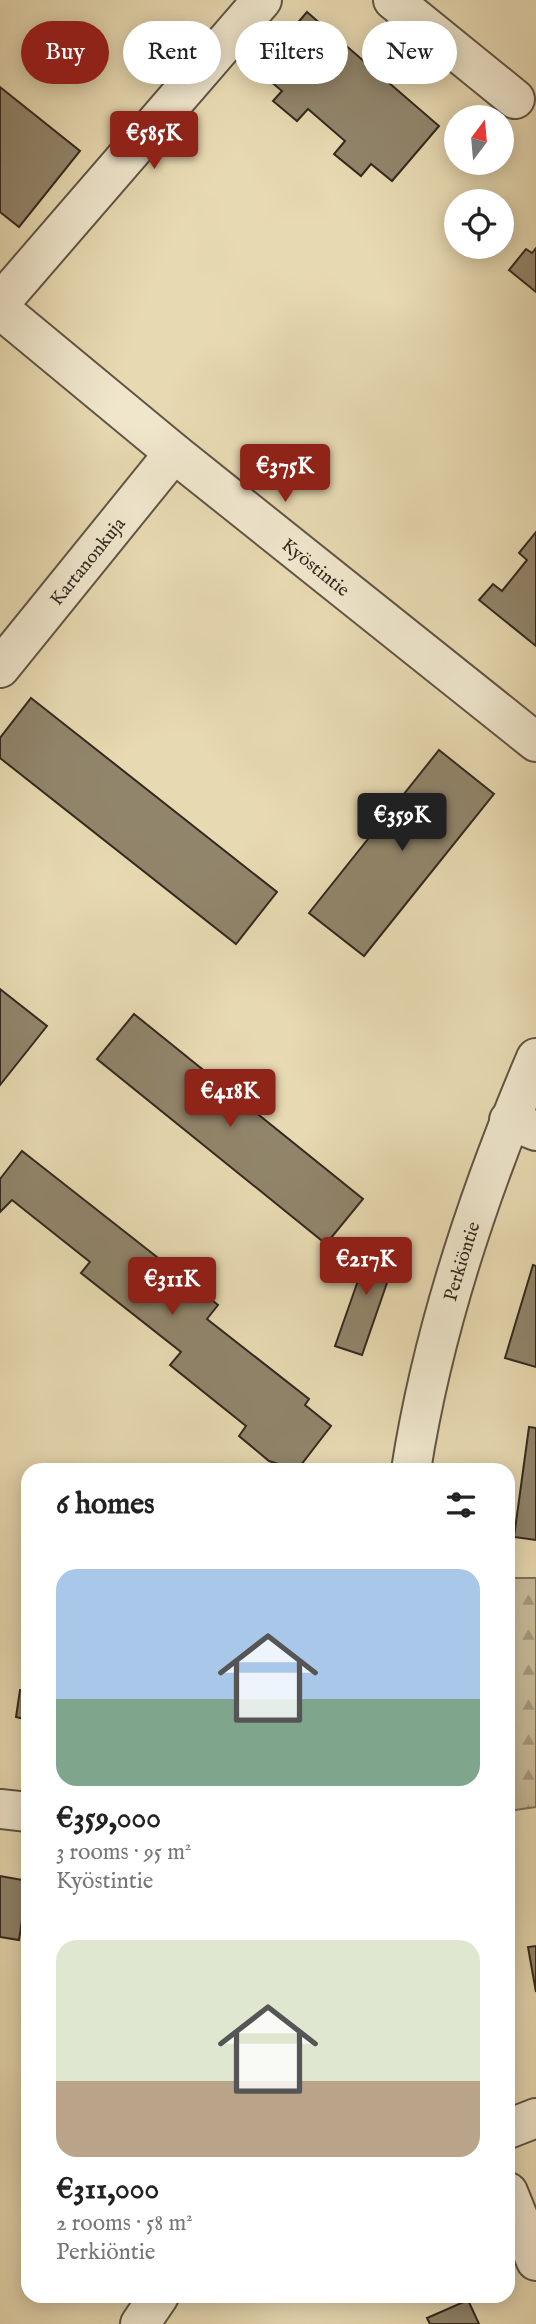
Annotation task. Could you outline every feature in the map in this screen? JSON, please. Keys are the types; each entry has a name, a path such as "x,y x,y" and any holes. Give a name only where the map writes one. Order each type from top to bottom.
{"street":[{"path":"0,303 262,0"},
{"path":"393,0 515,99"},
{"name":"Kyöstintie","path":"0,309 174,453 536,742"},
{"name":"Kartanonkuja","path":"0,668 174,453"},
{"name":"Perkiöntie","path":"412,1463 436,1346 523,1125 536,1058"},
{"path":"0,1809 21,1811"},
{"path":"515,2126 536,2118"},
{"path":"515,2209 536,2261"},
{"path":"140,2324 154,2303"}],"green space":[{"path":"515,1578 536,1578 536,1807 515,1810"}],"building":[{"path":"307,12 317,21 299,21"},
{"path":"348,47 362,60 362,84 390,84 439,126 392,181 371,164 361,176 334,154 345,141 308,109 297,121 273,101 282,91 274,84 348,84"},
{"path":"0,87 80,151 19,227 0,212"},
{"path":"536,248 536,292 509,270 526,249 532,253"},
{"path":"536,532 536,646 479,600 493,584 502,591 527,560 519,553"},
{"path":"31,698 277,892 236,944 0,758 0,738"},
{"path":"439,750 494,794 364,956 309,913"},
{"path":"0,989 47,1026 0,1085"},
{"path":"134,1014 363,1199 326,1244 97,1059"},
{"path":"22,1151 218,1305 207,1319 309,1399 305,1405 331,1426 302,1463 269,1461 239,1436 246,1426 170,1365 181,1352 81,1273 90,1262 12,1200 0,1212 0,1179"},
{"path":"369,1244 397,1254 362,1355 335,1346 360,1275 351,1272 357,1252 365,1255"},
{"path":"533,1265 536,1266 536,1367 505,1358"},
{"path":"529,1427 536,1428 536,1540 515,1537"},
{"path":"20,1690 21,1690 21,1718 16,1717"},
{"path":"0,1876 21,1880 21,1927 19,1940 0,1937"},
{"path":"536,1946 536,1992 528,1947"},
{"path":"461,2303 469,2303 479,2324 430,2324 427,2318"}]}
